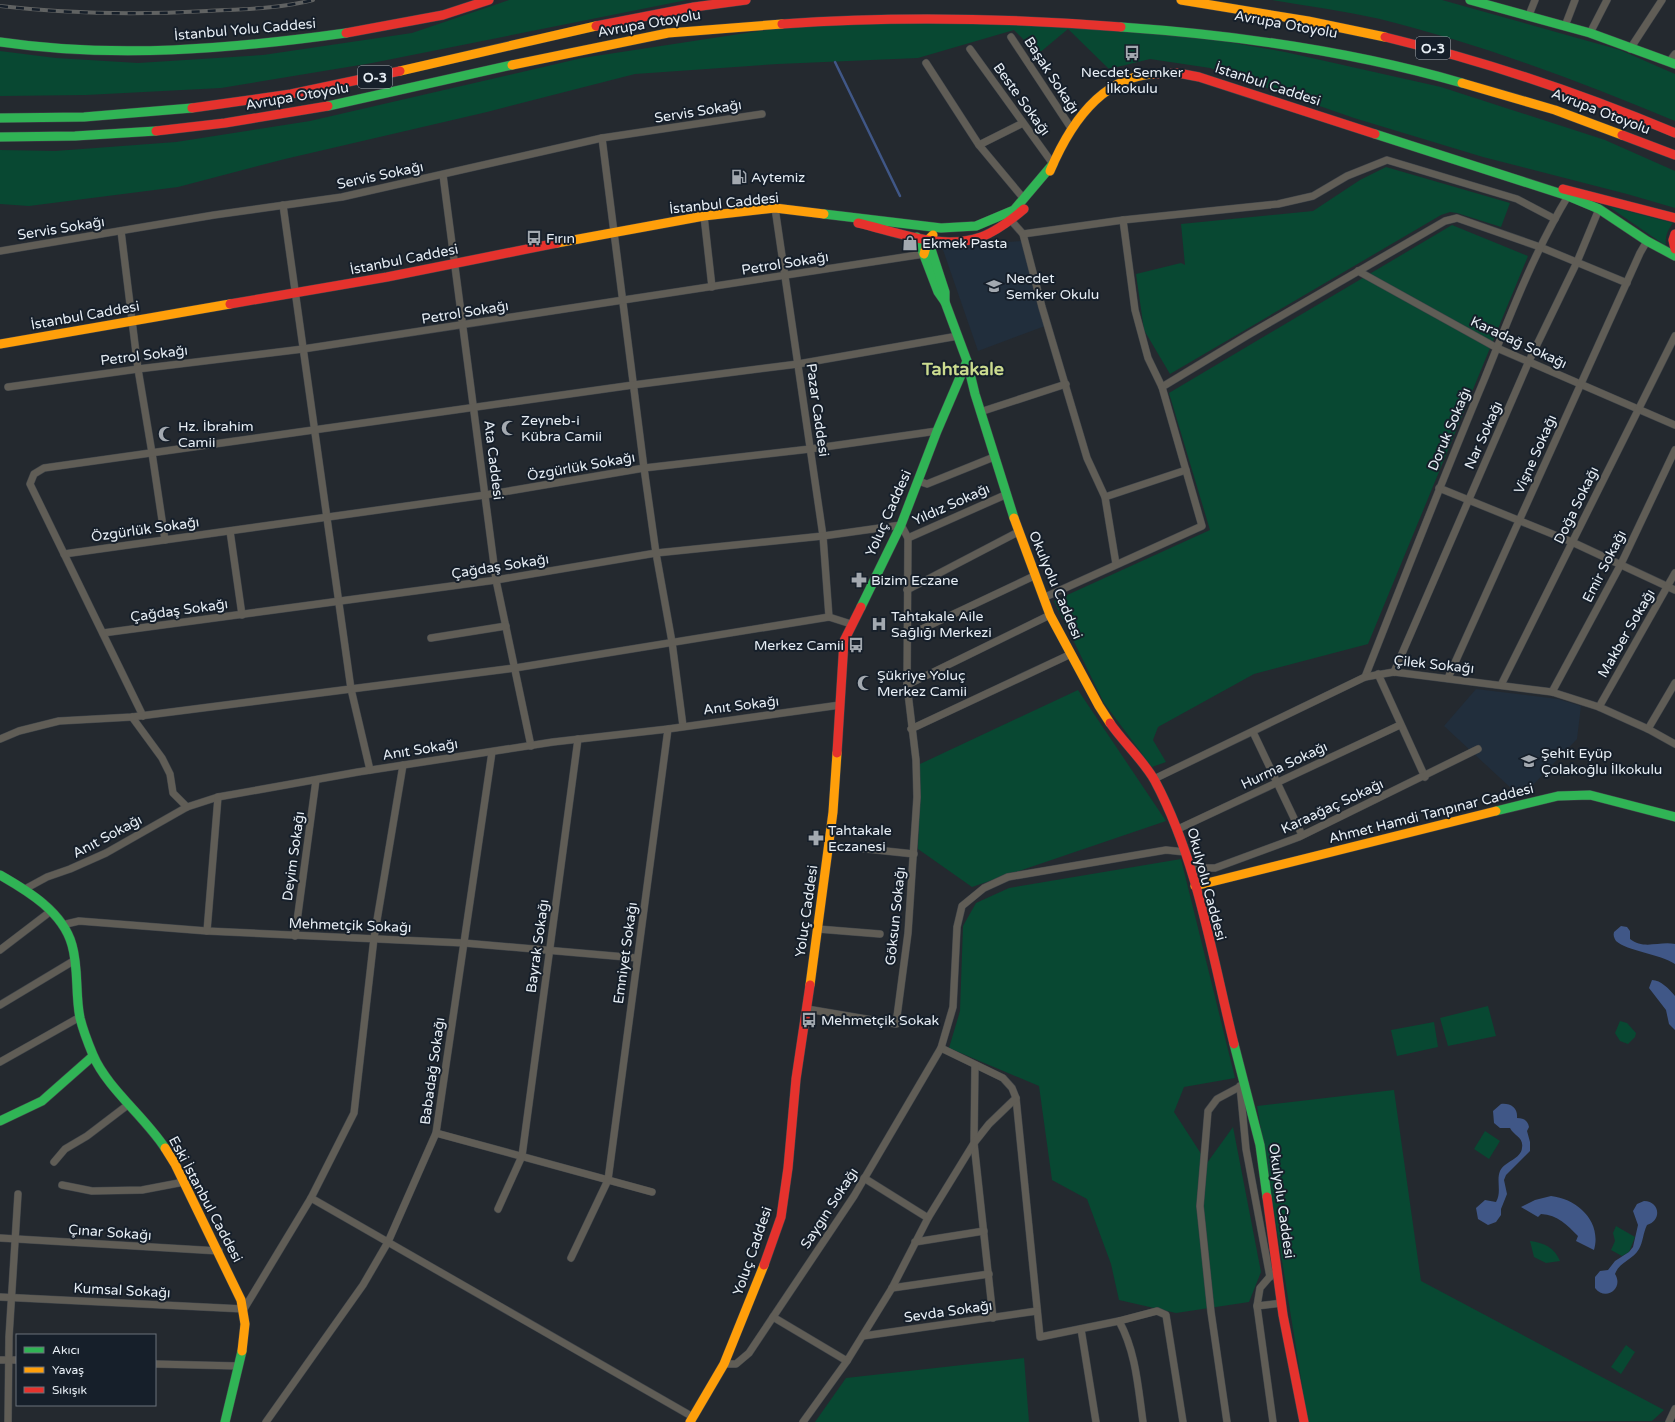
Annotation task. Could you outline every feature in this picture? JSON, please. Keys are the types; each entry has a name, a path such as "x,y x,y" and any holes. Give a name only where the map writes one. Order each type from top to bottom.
{"main road":[{"name":"İstanbul Yolu Caddesi","path":"0,42 66,50 150,51 222,47 388,27 445,15 489,0"},
{"name":"Avrupa Otoyolu","path":"0,118 88,117 150,113 270,98 400,71 600,26 710,4 746,0"},
{"name":"Avrupa Otoyolu","path":"1181,0 1301,19 1443,51 1566,90 1675,133"},
{"path":"1470,0 1490,2 1590,33 1673,64"},
{"name":"Avrupa Otoyolu","path":"0,137 100,135 232,122 342,103 583,50 668,33 762,19 830,12"},
{"name":"Avrupa Otoyolu","path":"1239,29 1353,50 1427,68 1479,83 1578,116 1675,155"},
{"name":"İstanbul Caddesi","path":"0,344 132,320 296,294 704,216 775,208 897,221 941,228 976,226 1021,212 1046,183 1053,164 1071,128 1084,111 1103,92 1125,80 1149,74 1175,73 1199,77 1419,149 1508,176"},
{"name":"İstanbul Caddesi","path":"813,213 928,240 955,243 981,237 1003,226 1008,217 1053,164"},
{"path":"1508,176 1568,196 1599,209 1647,241 1675,256"},
{"path":"1508,176 1599,197 1675,218"},
{"path":"897,221 918,230 928,240 945,292 945,302"},
{"path":"924,254 928,240 931,236 940,232 954,231 966,226"},
{"path":"1675,234 1673,240 1675,249"},
{"path":"917,237 938,292 945,302"},
{"name":"Okulyolu Caddesi","path":"945,302 967,361 980,412 1005,495 1034,576 1050,615 1099,706 1118,734 1154,779 1178,829 1186,852 1243,1085 1260,1145 1282,1303 1304,1422"},
{"name":"Yoluç Caddesi","path":"691,1419 724,1364 754,1293 781,1217 788,1168 796,1079 829,845 837,770 844,642 901,525 937,431 967,361"},
{"name":"Ahmet Hamdi Tanpınar Caddesi","path":"1195,886 1558,796 1590,795 1675,817"},
{"name":"Eski İstanbul Caddesi","path":"2,879 25,889 51,911 62,925 72,944 75,960 80,1017 93,1056 107,1078 156,1134 184,1182 237,1290 244,1309 244,1333 239,1366 225,1422"},
{"path":"0,1121 42,1101 93,1056"}],"street":[{"path":"1529,15 1535,0"},
{"path":"1565,26 1575,0"},
{"path":"1590,33 1607,0"},
{"path":"1630,49 1662,0"},
{"name":"Başak Sokağı","path":"1011,37 1071,128"},
{"name":"Beste Sokağı","path":"970,50 1053,164"},
{"path":"1673,64 1675,54"},
{"path":"926,63 979,145 1024,199"},
{"name":"Servis Sokağı","path":"0,251 283,205 342,197 602,138 762,114"},
{"path":"979,145 1023,123"},
{"path":"602,138 624,299 644,468 656,553 672,642 683,726"},
{"path":"1023,234 1123,220 1278,204 1313,196 1347,176 1387,160 1517,198 1555,219"},
{"name":"Ata Caddesi","path":"443,175 496,580 531,746"},
{"name":"Doruk Sokağı","path":"1365,677 1439,488 1497,348 1540,247 1568,196"},
{"path":"283,205 351,689 370,770"},
{"name":"Pazar Caddesi","path":"775,208 823,536 830,617"},
{"name":"Nar Sokağı","path":"1394,672 1529,362 1577,262 1599,209"},
{"path":"704,216 712,287"},
{"path":"1008,217 1023,234 1042,307 1087,458 1105,497 1116,564"},
{"path":"1162,387 1248,334 1445,221 1457,218 1540,247 1627,283"},
{"path":"1043,598 1202,526 1162,387 1148,358 1135,310 1123,220"},
{"path":"121,231 138,369 152,453 164,540"},
{"name":"Vişne Sokağı","path":"1448,678 1647,241"},
{"name":"Petrol Sokağı","path":"8,387 138,369 303,349 463,326 624,299 924,254"},
{"name":"Karadağ Sokağı","path":"1358,271 1497,348 1675,425"},
{"path":"142,716 30,484 34,474 44,468 474,409 633,385 798,364 958,336"},
{"name":"Doğa Sokağı","path":"1501,685 1675,336"},
{"path":"980,412 1066,384"},
{"name":"Özgürlük Sokağı","path":"64,554 485,495 644,468 810,449 937,431"},
{"name":"Emir Sokağı","path":"1552,692 1621,564 1675,450"},
{"path":"918,481 927,484 994,457"},
{"path":"1105,497 1186,470"},
{"path":"1439,488 1520,519 1675,590"},
{"name":"Yıldız Sokağı","path":"908,538 1005,495"},
{"name":"Çağdaş Sokağı","path":"103,633 496,580 656,553 823,536 901,525"},
{"name":"Göksun Sokağı","path":"807,1009 896,1024 908,933 914,854 916,760 911,729 907,685 908,538 901,525"},
{"path":"230,531 242,615"},
{"path":"907,590 1018,532"},
{"name":"Makber Sokağı","path":"1598,707 1675,573"},
{"path":"907,636 1034,576"},
{"path":"907,685 1050,615"},
{"path":"0,739 19,731 59,721 132,718 515,668 830,617 852,624"},
{"path":"431,638 506,626"},
{"path":"911,729 1071,654"},
{"name":"Çilek Sokağı","path":"1154,779 1365,677 1394,672 1552,692 1598,707 1648,729 1675,744"},
{"path":"1378,674 1425,777"},
{"path":"1648,729 1675,683"},
{"name":"Anıt Sokağı","path":"25,889 47,877 70,869 106,853 187,807 218,797 370,770 578,739 668,729 840,705"},
{"path":"132,718 162,758 170,774 173,793 187,807"},
{"name":"Hurma Sokağı","path":"1178,829 1400,725"},
{"name":"Emniyet Sokağı","path":"571,1258 608,1180 668,729"},
{"path":"1252,732 1302,835"},
{"name":"Bayrak Sokağı","path":"498,1209 522,1156 578,739"},
{"name":"Karaağaç Sokağı","path":"1191,868 1215,868 1302,835 1425,777 1478,749"},
{"name":"Babadağ Sokağı","path":"266,1422 362,1285 388,1242 436,1133 492,752"},
{"path":"244,1309 311,1198 354,1113 374,938 404,765"},
{"name":"Deyim Sokağı","path":"296,936 316,780"},
{"path":"207,931 218,797"},
{"path":"829,845 914,854"},
{"name":"Saygın Sokağı","path":"724,1364 736,1364 749,1353 864,1178 940,1048 953,1007 957,927 962,906 984,888 1008,878 1166,850 1186,852"},
{"path":"0,950 51,911"},
{"name":"Mehmetçik Sokağı","path":"62,925 79,921 207,931 464,943 637,958"},
{"path":"818,929 880,934"},
{"path":"0,1005 75,960"},
{"path":"0,1062 80,1017"},
{"path":"940,1048 1003,1078 1012,1088 1016,1098 1040,1337 1119,1321 1158,1311 1166,1315 1183,1422"},
{"path":"975,1065 974,1143 993,1318"},
{"path":"1227,1422 1208,1282 1200,1206 1208,1111 1217,1099 1243,1085 1246,1148 1270,1277"},
{"path":"803,1422 863,1336 892,1288 928,1218 974,1143 989,1124 1016,1098"},
{"path":"54,1162 65,1149 87,1136 129,1104"},
{"path":"436,1133 652,1192"},
{"path":"864,1178 928,1218"},
{"path":"62,1185 92,1191 135,1190 184,1182"},
{"path":"8,1422 11,1298 18,1194"},
{"path":"311,1198 691,1419"},
{"path":"916,1242 984,1231"},
{"name":"Çınar Sokağı","path":"0,1238 219,1251"},
{"path":"1273,1422 1257,1306 1260,1288 1277,1269"},
{"path":"892,1288 989,1274"},
{"name":"Kumsal Sokağı","path":"0,1297 244,1309"},
{"path":"1257,1306 1282,1303"},
{"name":"Sevda Sokağı","path":"863,1336 1037,1311"},
{"path":"773,1317 847,1361"},
{"path":"1119,1321 1129,1339 1143,1422"},
{"path":"1080,1329 1096,1422"},
{"path":"0,1360 16,1360"},
{"path":"156,1364 239,1366"},
{"path":"1669,1422 1675,1409"}],"shaded area":[{"name":"Necdet Semker Okulu","path":"1021,241 1045,326 978,351 942,247"},
{"path":"1476,689 1558,699 1581,706 1577,739 1532,786 1513,790 1444,726"}],"green space":[{"path":"509,0 687,0 372,63 221,88 86,95 0,96 0,51 56,58 138,63 263,55 412,33"},
{"path":"1272,0 1442,0 1620,50 1675,74 1675,121 1529,64 1455,40 1380,19"},
{"path":"906,18 1189,35 1285,52 1441,87 1605,140 1675,171 1675,208 1627,194 1483,157 1354,118 1210,68 1150,59 1109,69 1068,29 1038,54 1014,30 918,58 778,64 635,74 487,112 285,159 178,187 29,206 0,204 0,150 55,151 176,142 310,121 582,58 786,27"},
{"path":"1386,167 1510,203 1501,227 1457,213 1450,212 1441,215 1170,374 1144,330 1136,274 1181,263 1185,265 1181,224 1313,211 1360,180"},
{"path":"1608,206 1673,223 1667,234 1666,246"},
{"path":"1452,225 1528,256 1368,644 1254,674 1158,727 1153,740 1166,762 1152,767 1104,703 1054,601 1210,530 1169,393"},
{"path":"1078,690 1166,821 972,887 918,849 920,764"},
{"path":"1181,859 1235,1078 1184,1087 1174,1112 1207,1163 1233,1127 1261,1272 1249,1302 1176,1313 1119,1300 1111,1264 1087,1199 1052,1180 1039,1086 949,1048 960,1011 963,926 976,903 1009,888"},
{"path":"1488,1006 1496,1036 1448,1046 1440,1018"},
{"path":"1620,1021 1627,1023 1636,1033 1635,1037 1628,1044 1620,1041 1615,1033"},
{"path":"1434,1022 1438,1047 1397,1056 1391,1030"},
{"path":"1394,1090 1421,1281 1664,1410 1652,1421 1308,1422 1257,1106"},
{"path":"1485,1131 1500,1141 1489,1159 1474,1149"},
{"path":"1616,1226 1635,1237 1629,1252 1622,1256 1611,1250 1615,1241 1613,1233"},
{"path":"1530,1241 1548,1246 1555,1252 1560,1261 1546,1263 1534,1257"},
{"path":"1626,1345 1635,1352 1621,1374 1611,1367"},
{"path":"1024,1358 1029,1422 815,1422 846,1378"}],"water":[{"path":"1621,926 1627,927 1630,931 1630,939 1641,944 1675,944 1675,964 1628,947 1616,941 1614,932"},
{"path":"1652,980 1662,983 1675,996 1675,1030 1669,1024 1666,1010 1649,988"},
{"path":"1501,1104 1511,1105 1516,1111 1517,1118 1524,1119 1528,1123 1529,1127 1527,1131 1530,1142 1530,1151 1506,1175 1504,1180 1507,1194 1501,1209 1501,1215 1496,1222 1488,1225 1478,1219 1476,1208 1485,1200 1496,1202 1499,1194 1500,1171 1505,1165 1519,1155 1522,1148 1522,1141 1510,1128 1500,1128 1494,1123 1493,1111"},
{"path":"1551,1196 1570,1202 1579,1207 1586,1214 1591,1221 1594,1230 1596,1240 1594,1250 1576,1241 1578,1236 1566,1224 1557,1218 1541,1214 1538,1217 1521,1207 1535,1200"},
{"path":"1644,1201 1653,1204 1656,1208 1657,1216 1652,1223 1647,1225 1636,1253 1617,1270 1615,1274 1617,1279 1616,1288 1609,1293 1604,1294 1599,1292 1595,1288 1595,1277 1600,1271 1608,1270 1615,1261 1629,1252 1633,1247 1638,1225 1633,1211 1637,1204"}],"waterway":[{"path":"835,62 900,196"}],"railway":[{"path":"0,6 52,11 155,13 260,8 313,0"}],"traffic: fast":[{"path":"1470,0 1590,33 1675,64"},
{"path":"1121,27 1164,30 1250,40 1336,53 1462,83"},
{"path":"0,42 86,50 173,50 260,44 346,33"},
{"path":"328,106 512,65"},
{"path":"0,118 84,117 192,108"},
{"path":"0,137 75,136 156,131"},
{"path":"1375,134 1568,196 1599,209 1647,241 1675,256"},
{"path":"824,214 941,228 976,226 1014,210 1053,164"},
{"path":"917,237 938,292 945,302 967,361 975,394 1014,518"},
{"path":"928,240 945,292 945,302"},
{"path":"861,607 901,525 937,431 967,361"},
{"path":"1496,811 1558,796 1590,795 1675,817"},
{"path":"0,875 33,895 61,922 72,945 76,963 80,1018 93,1055 107,1079 157,1136 165,1148"},
{"path":"1234,1044 1260,1145 1267,1197"},
{"path":"0,1121 42,1101 93,1056"},
{"path":"225,1422 242,1351"}],"traffic: slow":[{"path":"1181,0 1308,21 1385,37"},
{"path":"512,65 668,33 782,24"},
{"path":"400,71 596,26"},
{"path":"1050,171 1077,121 1102,94 1118,84 1135,77 1154,74"},
{"path":"1462,83 1555,110 1622,135"},
{"path":"557,243 704,216 775,208 824,214"},
{"path":"924,254 928,240 933,235"},
{"path":"0,344 230,304"},
{"path":"1014,518 1050,615 1099,706 1110,723"},
{"path":"810,985 833,812 837,753"},
{"path":"1195,886 1496,811"},
{"path":"165,1148 175,1164 241,1300 245,1324 242,1351"},
{"path":"690,1422 724,1364 764,1265"}],"traffic: jam":[{"path":"346,33 443,15 489,0"},
{"path":"596,26 694,7 746,0"},
{"path":"782,24 824,21 952,19 1121,27"},
{"path":"1385,37 1459,56 1532,79 1604,104 1675,133"},
{"path":"192,108 291,94 400,71"},
{"path":"1154,74 1178,73 1199,77 1375,134"},
{"path":"156,131 225,123 328,106"},
{"path":"1622,135 1675,155"},
{"path":"1563,189 1675,218"},
{"path":"858,223 919,239 950,242 966,241 993,232 1024,209"},
{"path":"1675,234 1673,240 1675,249"},
{"path":"230,304 387,277 557,243"},
{"path":"837,753 844,641 861,607"},
{"path":"1110,723 1145,766 1155,781 1170,812 1193,877 1211,943 1234,1044"},
{"path":"764,1265 781,1217 788,1168 796,1079 810,985"},
{"path":"1267,1197 1283,1315 1304,1422"}],"place":[{"name":"Necdet Semker İlkokulu","path":"1132,53"},
{"name":"Aytemiz","path":"739,177"},
{"name":"Fırın","path":"534,238"},
{"name":"Ekmek Pasta","path":"910,243"},
{"name":"Necdet Semker Okulu","path":"994,286"},
{"name":"Zeyneb-i Kübra Camii","path":"509,428"},
{"name":"Hz. İbrahim Camii","path":"166,434"},
{"name":"Bizim Eczane","path":"859,580"},
{"name":"Tahtakale Aile Sağlığı Merkezi","path":"879,624"},
{"name":"Merkez Camii","path":"856,645"},
{"name":"Şükriye Yoluç Merkez Camii","path":"865,683"},
{"name":"Şehit Eyüp Çolakoğlu İlkokulu","path":"1529,761"},
{"name":"Tahtakale Eczanesi","path":"816,838"},
{"name":"Mehmetçik Sokak","path":"809,1020"}],"district":[{"name":"Tahtakale","path":"963,369"}]}
